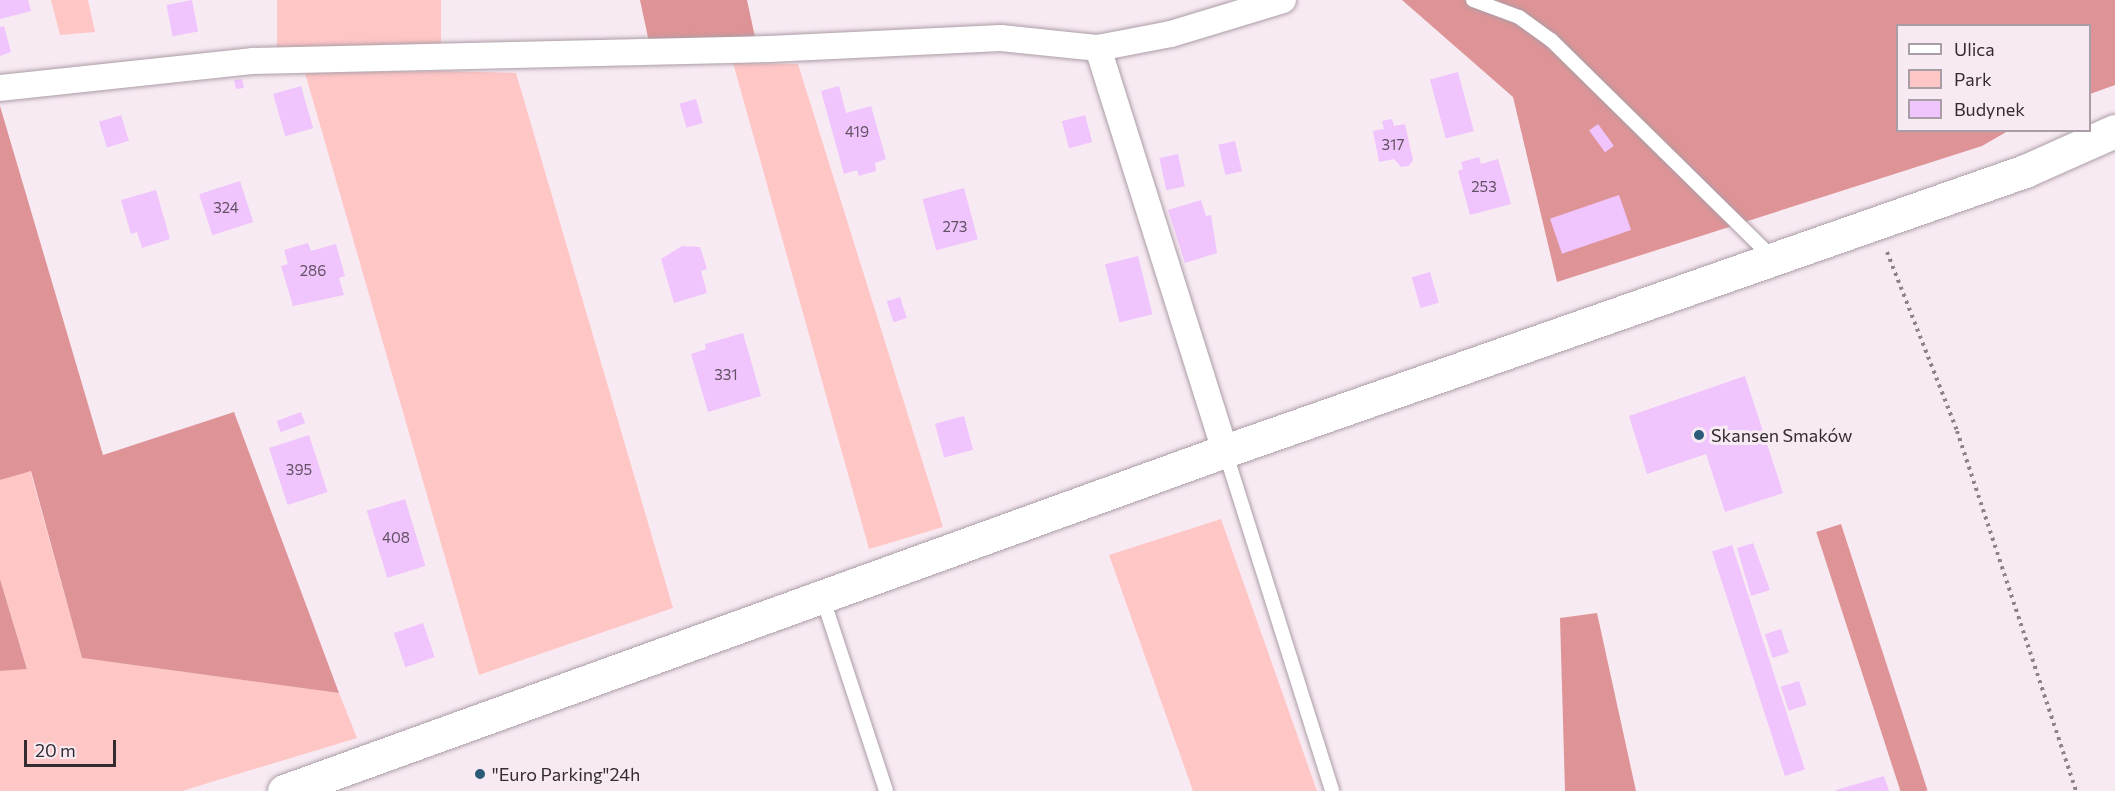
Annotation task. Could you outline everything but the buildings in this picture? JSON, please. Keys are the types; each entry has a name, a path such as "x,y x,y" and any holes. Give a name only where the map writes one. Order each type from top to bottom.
{"main road":[{"path":"284,791 1225,451 2049,162 2115,131"}],"street":[{"path":"0,88 253,61 745,50 1000,38 1098,48 1171,34 1283,0"},
{"path":"1098,48 1225,451"}],"lane":[{"path":"1473,0 1519,17 1551,40 1774,260"},
{"path":"1225,451 1332,791"},
{"path":"822,596 886,791"}],"path":[{"path":"1876,224 1957,430 2076,791"}],"green space":[{"path":"51,0 88,0 95,32 60,35"},
{"path":"277,0 441,0 441,49 277,49"},
{"path":"733,63 798,64 943,527 869,549"},
{"path":"441,71 516,73 673,608 479,675 305,73"},
{"path":"30,470 82,658 339,693 357,738 182,791 0,791 0,671 27,668 0,579 0,480"},
{"path":"1221,519 1317,791 1193,791 1109,555"}],"shaded area":[{"path":"640,0 747,0 755,37 649,42"},
{"path":"1402,0 2115,0 2115,85 2091,94 2091,24 1896,24 1896,132 2006,132 1982,146 1557,282 1513,97"},
{"path":"0,106 103,455 234,412 339,693 82,658 31,471 0,480"},
{"path":"1841,524 1928,790 1900,791 1816,532"},
{"path":"0,579 27,669 0,671"},
{"path":"1597,613 1636,791 1565,791 1560,618"}],"place":[{"name":"Skansen Smaków","path":"1699,435"},
{"name":"\"Euro Parking\"24h","path":"480,774"}]}
